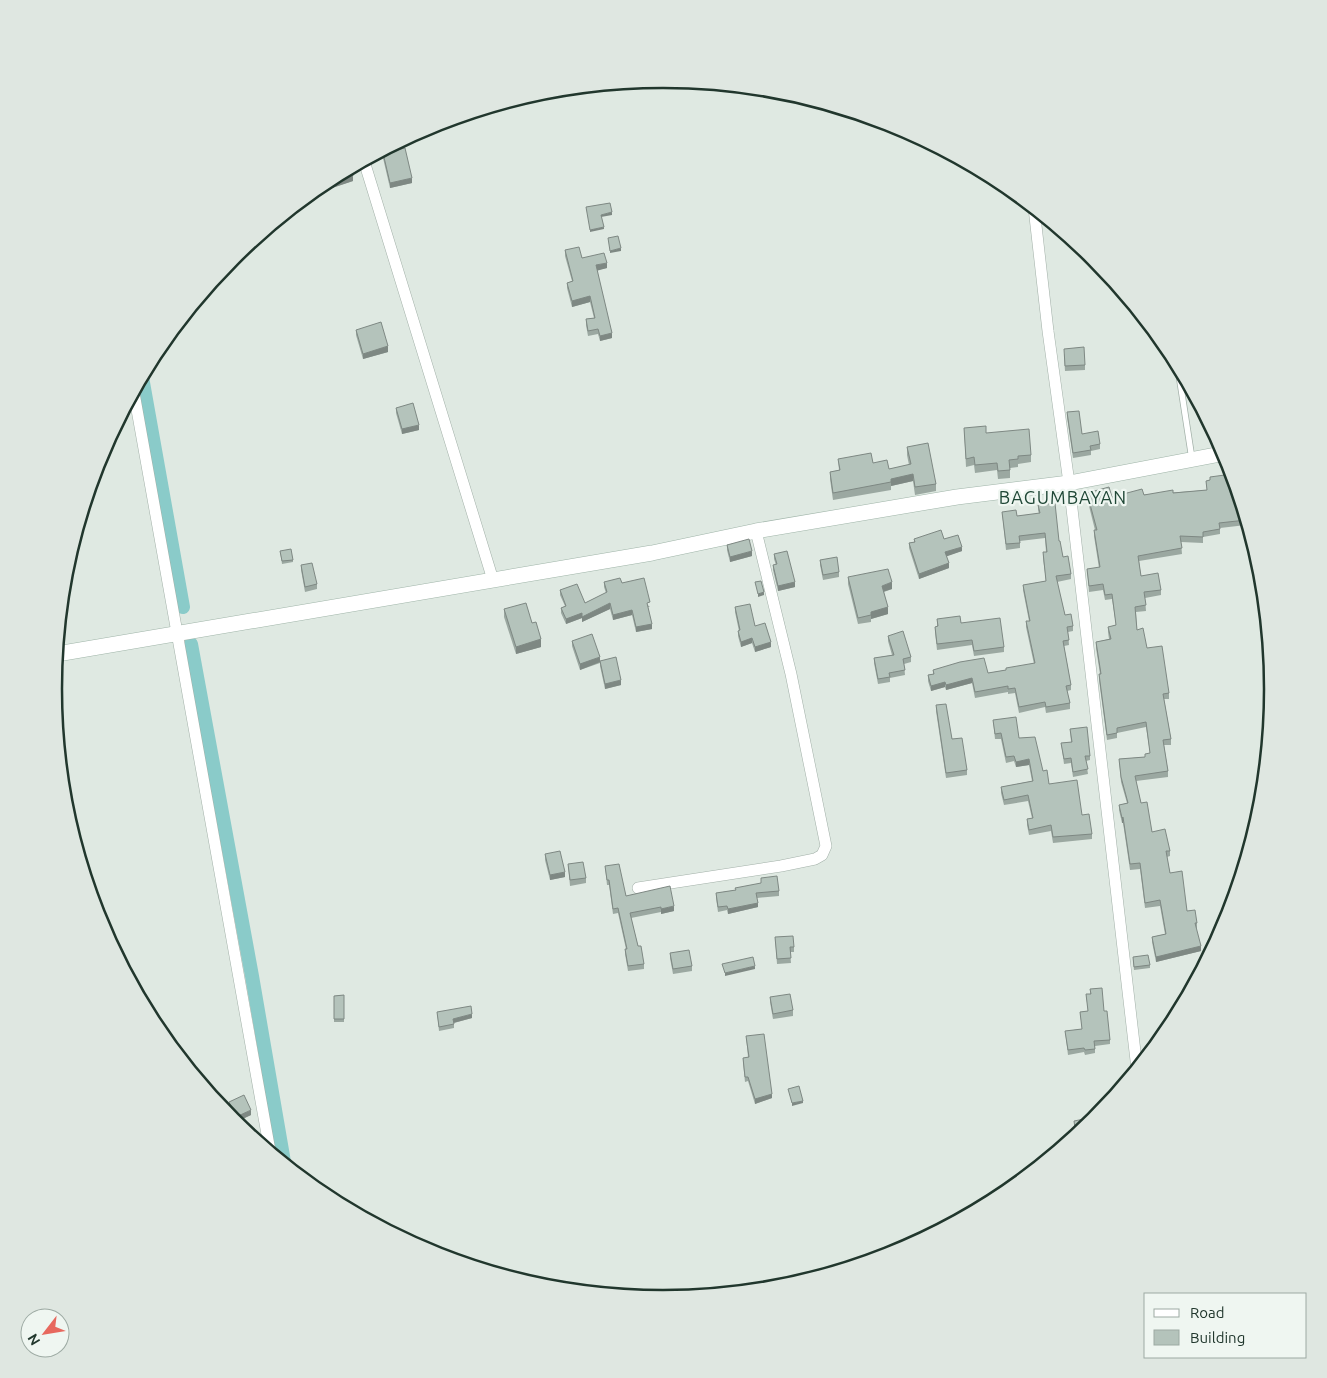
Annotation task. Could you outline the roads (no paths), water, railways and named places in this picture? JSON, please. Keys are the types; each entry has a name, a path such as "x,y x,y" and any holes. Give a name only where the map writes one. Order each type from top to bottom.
{"main road":[{"path":"64,653 652,554 756,531 957,498 1069,483 1217,455"}],"street":[{"path":"366,167 493,580"},
{"path":"1035,217 1048,331 1069,483 1135,1061"},
{"path":"136,402 268,1142"},
{"path":"638,888 781,866 815,859 825,851 826,846 791,674 756,531"}],"lane":[{"path":"1180,383 1192,459"}],"waterway":[{"path":"144,387 183,607"},
{"path":"191,644 283,1154"}],"district":[{"name":"BAGUMBAYAN","path":"1063,497"}]}
